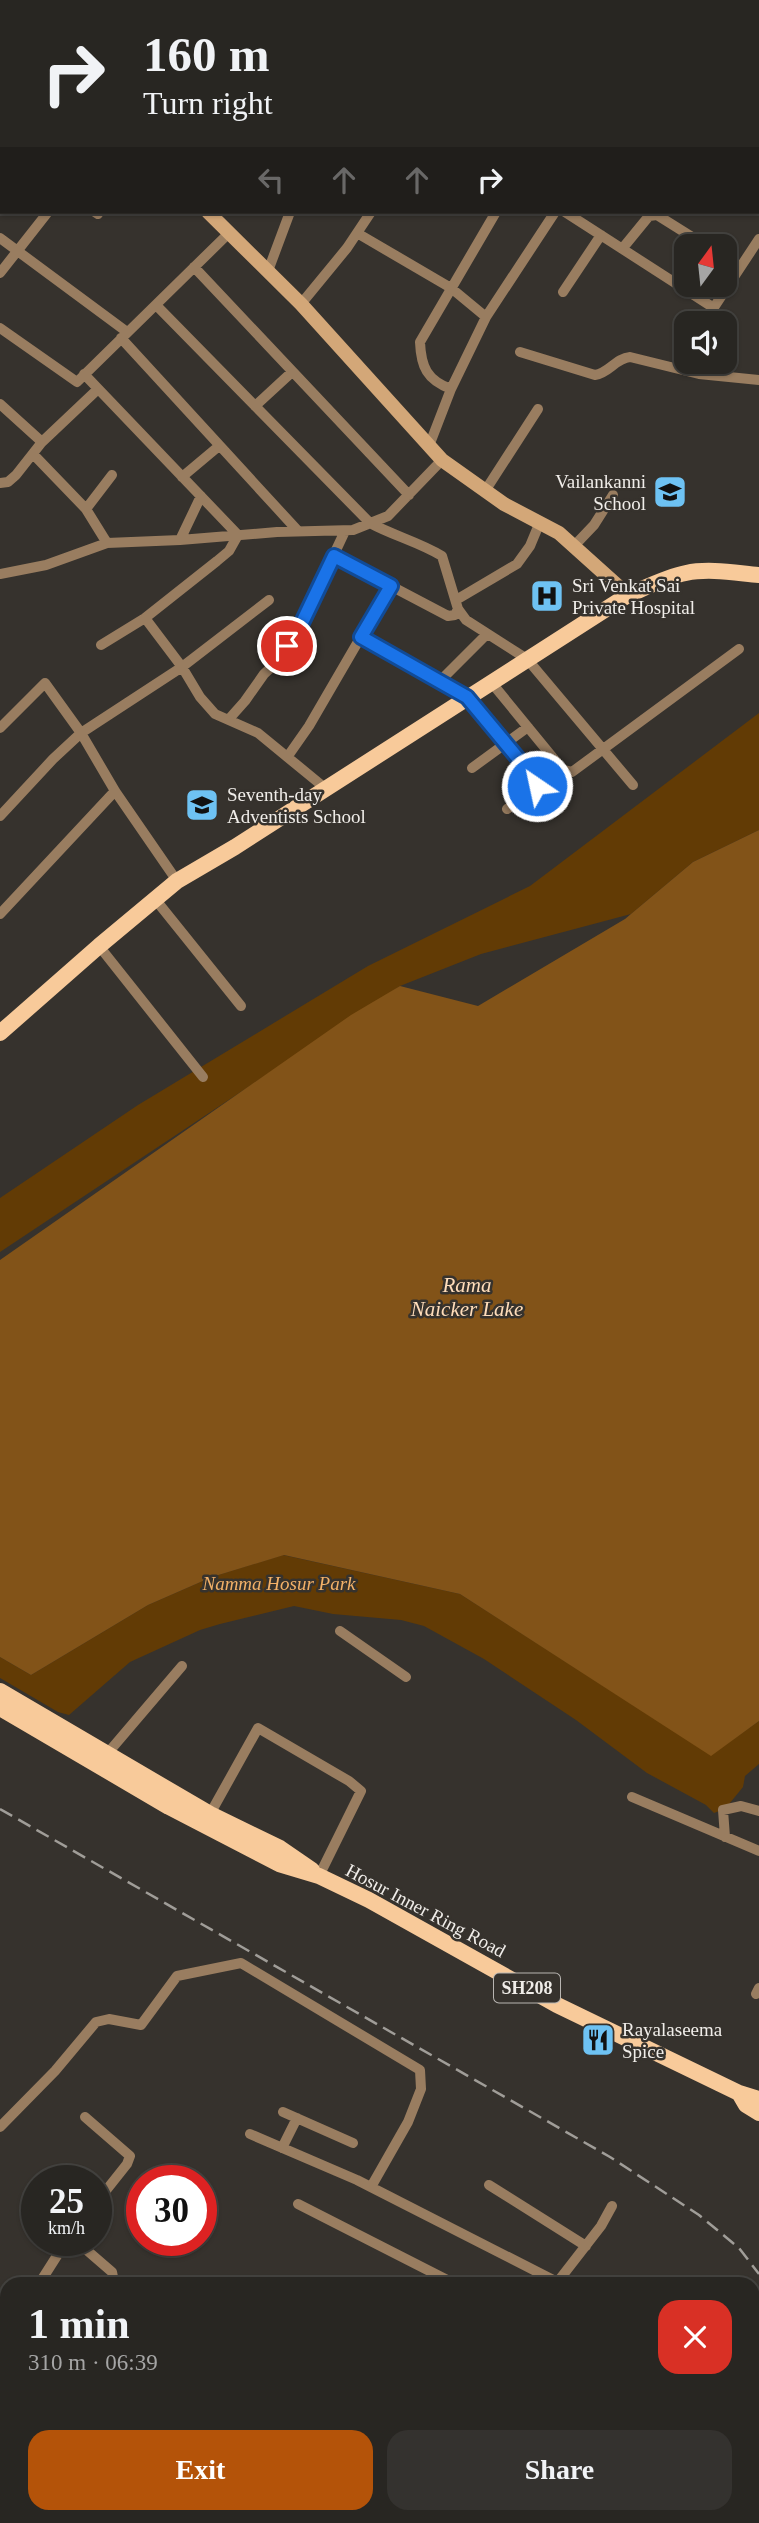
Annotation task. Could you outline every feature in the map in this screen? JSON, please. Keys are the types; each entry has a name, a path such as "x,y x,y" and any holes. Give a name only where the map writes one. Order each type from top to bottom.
{"main road":[{"path":"0,1033 177,881 235,847 628,595 667,578 689,572 720,571 759,575"},
{"name":"Hosur Inner Ring Road","path":"0,1690 211,1814 280,1848 319,1876"},
{"name":"Hosur Inner Ring Road","path":"0,1708 169,1807 279,1864 319,1876 369,1900 557,2005 739,2093 759,2099"},
{"name":"Hosur Inner Ring Road","path":"739,2093 746,2105 759,2113"}],"street":[{"path":"0,273 46,214"},
{"path":"210,214 301,304 442,460 505,504 559,533 628,595"},
{"path":"268,271 289,214"},
{"path":"301,304 370,214"},
{"path":"451,389 436,384 428,374 421,360 420,342 495,214"},
{"path":"568,214 714,308"},
{"path":"429,446 451,389 486,317 553,215"},
{"path":"622,249 649,216 657,215 687,234"},
{"path":"0,327 69,379 77,382 229,233"},
{"path":"357,233 451,288 486,317"},
{"path":"563,292 601,235"},
{"path":"0,238 124,335 219,446 298,531"},
{"path":"712,311 759,239"},
{"path":"194,267 409,495"},
{"path":"156,304 370,523 391,534 420,543 442,556 457,604 466,621 527,659 633,785"},
{"path":"520,352 595,375 630,357 699,374 759,380"},
{"path":"255,406 292,372"},
{"path":"84,374 238,535"},
{"path":"0,483 8,482 16,475 41,442 98,389"},
{"path":"0,404 41,442"},
{"path":"485,491 537,409"},
{"path":"182,477 219,446"},
{"path":"33,454 86,509 107,543"},
{"path":"0,574 46,565 107,543 353,530 388,516 442,460"},
{"path":"86,509 112,475"},
{"path":"574,546 594,525 612,495"},
{"path":"180,540 201,496"},
{"path":"334,556 448,616 455,615 457,604 517,564 530,546 540,522"},
{"path":"229,719 264,674 277,662 298,631 345,531"},
{"path":"101,645 145,618 229,551 238,535"},
{"path":"288,756 309,726 391,586"},
{"path":"0,816 81,733 182,667 269,600"},
{"path":"145,618 215,713 258,733 325,788"},
{"path":"440,681 486,635"},
{"path":"361,637 467,697 536,780 535,790 507,809"},
{"path":"491,682 548,752 567,772 572,772 739,649"},
{"path":"0,728 45,683 81,733 115,791 177,881"},
{"path":"472,768 507,745 528,727"},
{"path":"525,767 548,752"},
{"path":"0,914 115,791"},
{"path":"155,899 241,1006"},
{"path":"99,946 203,1077"},
{"path":"340,1631 406,1677"},
{"path":"107,1754 182,1666"},
{"path":"211,1814 258,1728 361,1791 319,1876"},
{"path":"632,1797 759,1851"},
{"path":"725,1837 723,1810 741,1806 759,1811"},
{"path":"0,2127 55,2071 96,2022 108,2019 141,2025 177,1976 241,1963 420,2070 421,2089 408,2122 372,2187"},
{"path":"283,2112 353,2143"},
{"path":"85,2117 130,2156 112,2183"},
{"path":"282,2148 297,2118"},
{"path":"250,2134 372,2187 546,2277"},
{"path":"489,2185 586,2246"},
{"path":"298,2204 441,2277"},
{"path":"563,2277 609,2214 612,2206"},
{"path":"43,2277 56,2256"},
{"path":"94,2256 112,2272 113,2277"}],"green space":[{"path":"759,713 759,830 693,862 631,914 481,954 400,986 0,1252 0,1198 138,1105 368,966 530,886"},
{"name":"Namma Hosur Park","path":"283,1555 460,1594 711,1755 759,1721 759,1764 745,1776 743,1787 725,1809 714,1813 706,1805 647,1773 576,1720 484,1659 424,1626 401,1620 333,1614 294,1606 200,1630 130,1662 69,1715 58,1712 0,1678 0,1657 31,1675 148,1605 212,1577"}],"water":[{"name":"Rama Naicker Lake","path":"759,830 759,1721 711,1756 460,1594 284,1555 212,1577 148,1605 31,1675 0,1657 0,1260 351,1015 400,986 478,1006 625,919 693,862"}],"railway":[{"path":"0,1809 610,2157 699,2215 739,2248 759,2274"}],"place":[{"name":"Vailankanni School","path":"670,492"},
{"name":"Sri Venkat Sai Private Hospital","path":"547,596"},
{"name":"Seventh-day Adventists School","path":"202,805"},
{"name":"Rayalaseema Spice","path":"598,2040"}],"route":[{"path":"287,646 298,631 334,556 391,586 361,637 467,697 536,780 537,786"}]}
